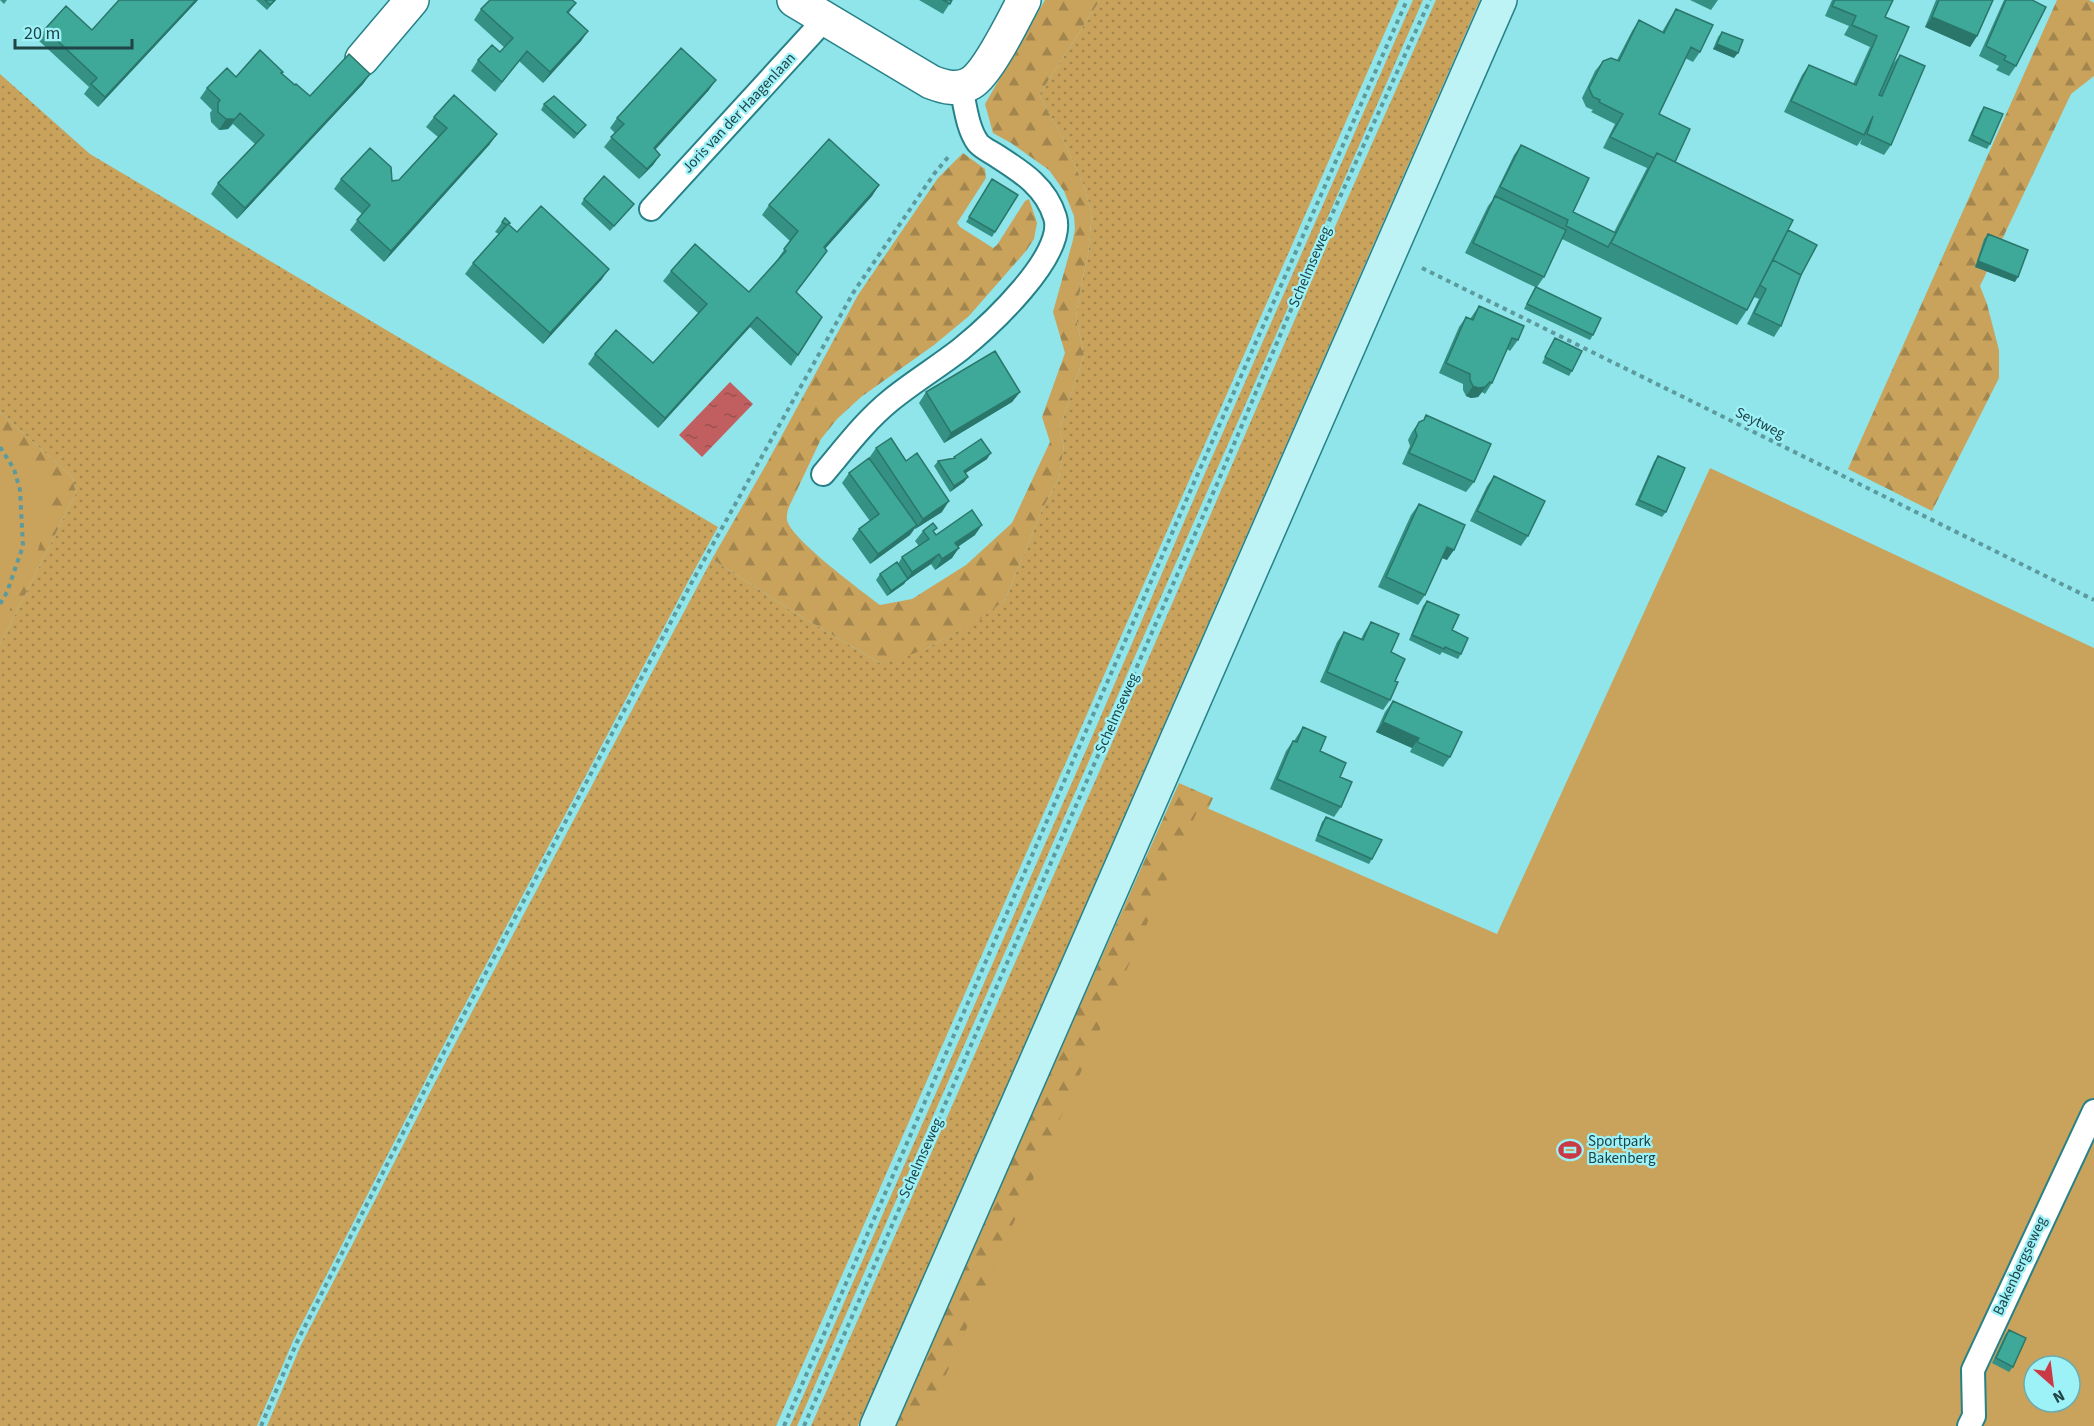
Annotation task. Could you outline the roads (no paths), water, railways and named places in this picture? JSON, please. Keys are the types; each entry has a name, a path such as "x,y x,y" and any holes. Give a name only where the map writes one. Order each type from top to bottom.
{"main road":[{"path":"877,1426 1500,0"}],"street":[{"path":"362,59 412,0"},
{"path":"794,0 931,82 946,88 961,87 977,79 1024,0"}],"lane":[{"name":"Joris van der Haagenlaan","path":"651,208 826,18"},
{"path":"824,474 867,422 891,400 985,328 1029,282 1053,244 1056,220 1049,200 1034,181 979,144 970,126 961,87"},
{"name":"Bakenbergseweg","path":"1969,1426 1974,1416 1973,1370 2094,1111"}],"water":[{"path":"730,382 753,404 702,457 679,435"}],"place":[{"name":"Sportpark Bakenberg","path":"1570,1150"}]}
